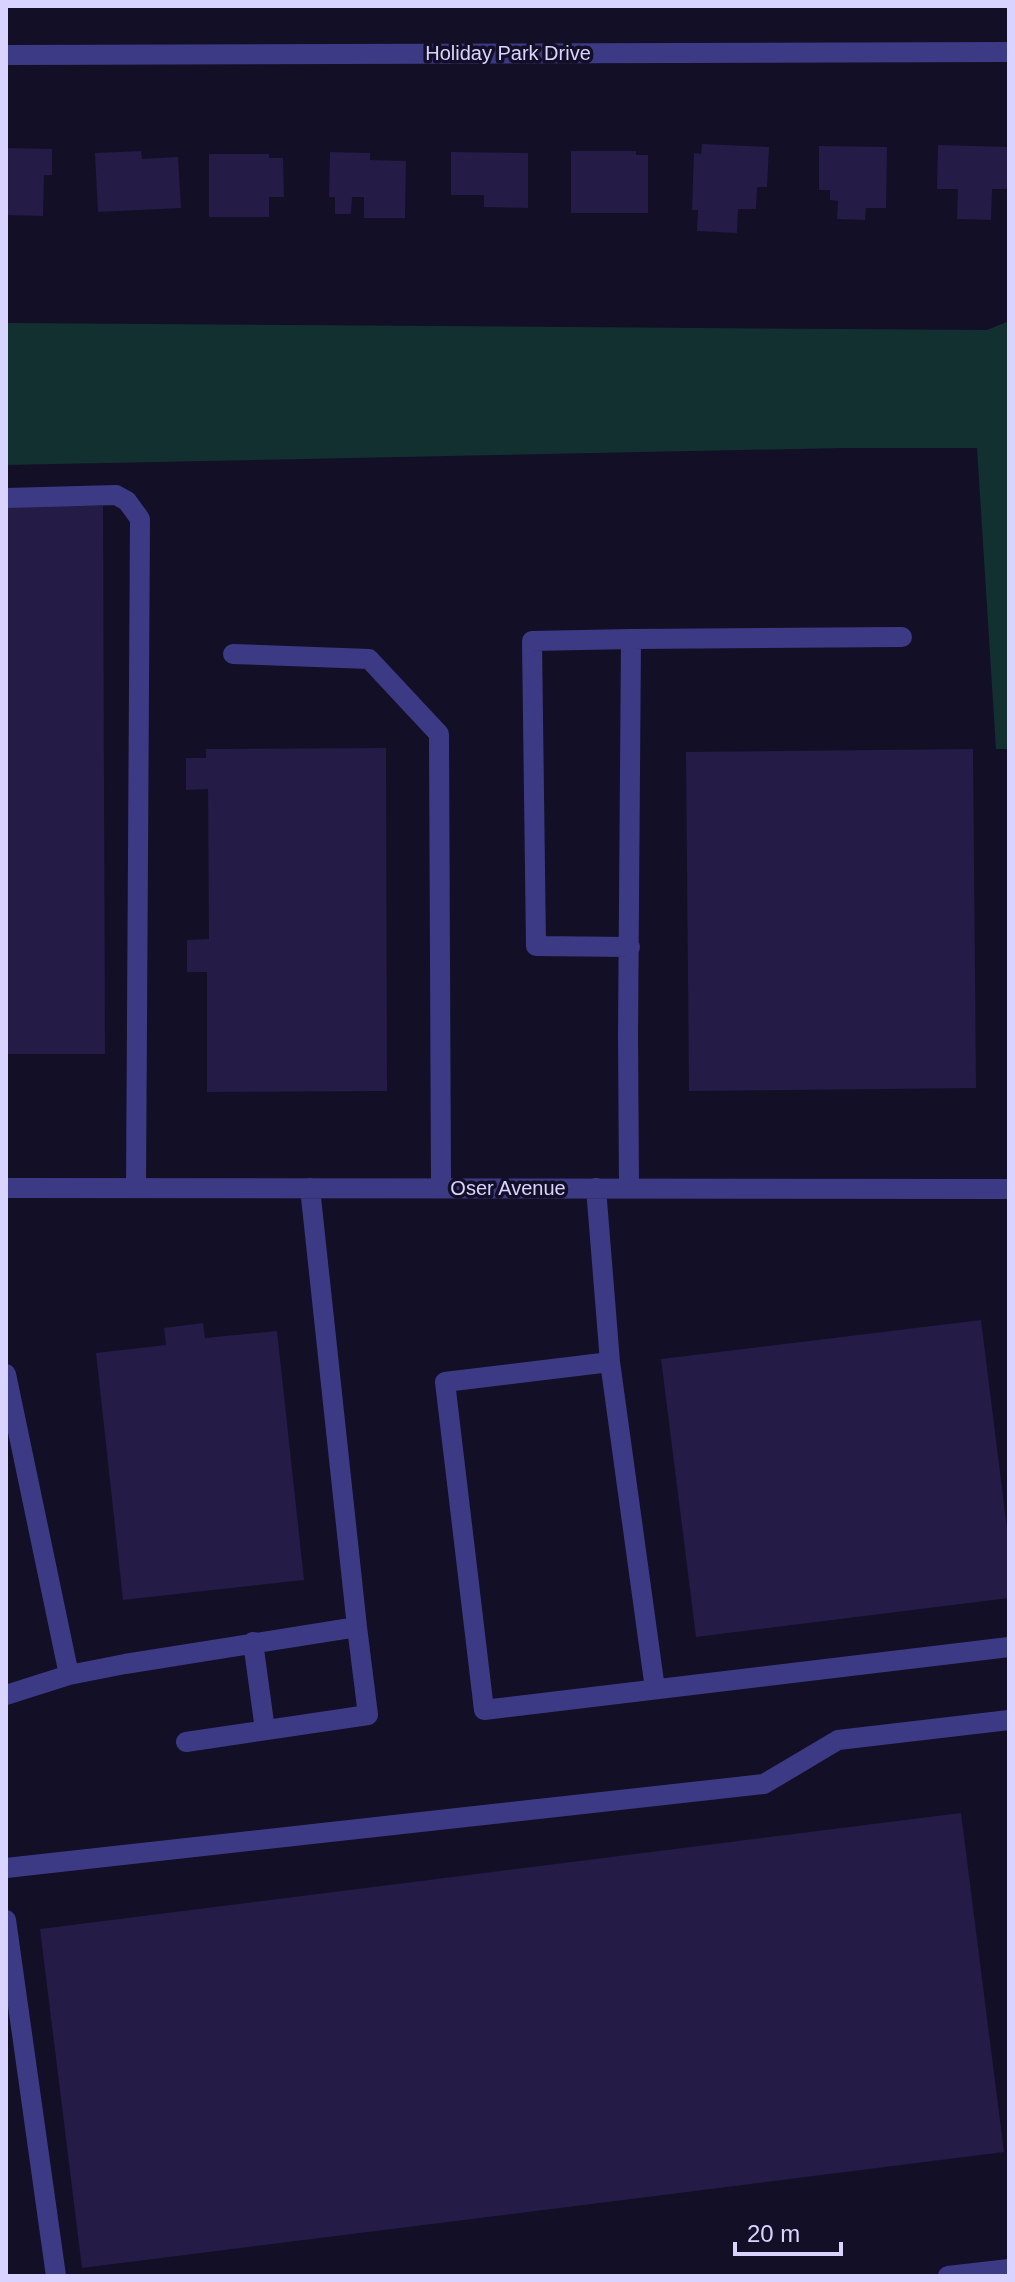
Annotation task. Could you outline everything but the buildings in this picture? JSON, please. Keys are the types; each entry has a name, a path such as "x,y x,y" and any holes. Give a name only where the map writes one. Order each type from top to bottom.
{"street":[{"name":"Holiday Park Drive","path":"6,55 1009,52"},
{"path":"6,498 116,495 127,501 140,519 136,1188"},
{"path":"630,947 536,946 532,641 902,637"},
{"path":"629,1188 631,639"},
{"path":"233,654 369,659 439,734 441,1188"},
{"name":"Oser Avenue","path":"6,1188 1009,1189"},
{"path":"186,1742 368,1715 310,1188"},
{"path":"596,1188 610,1362 655,1689"},
{"path":"610,1362 445,1382 484,1710 1009,1647"},
{"path":"6,1374 69,1675"},
{"path":"6,1695 69,1675 357,1627"},
{"path":"253,1642 265,1730"},
{"path":"6,1868 764,1784 838,1740 1009,1720"},
{"path":"6,1920 56,2276"},
{"path":"948,2276 1009,2269"}],"green space":[{"path":"1009,321 1009,749 996,749 977,448 6,465 6,323 987,330"}]}
